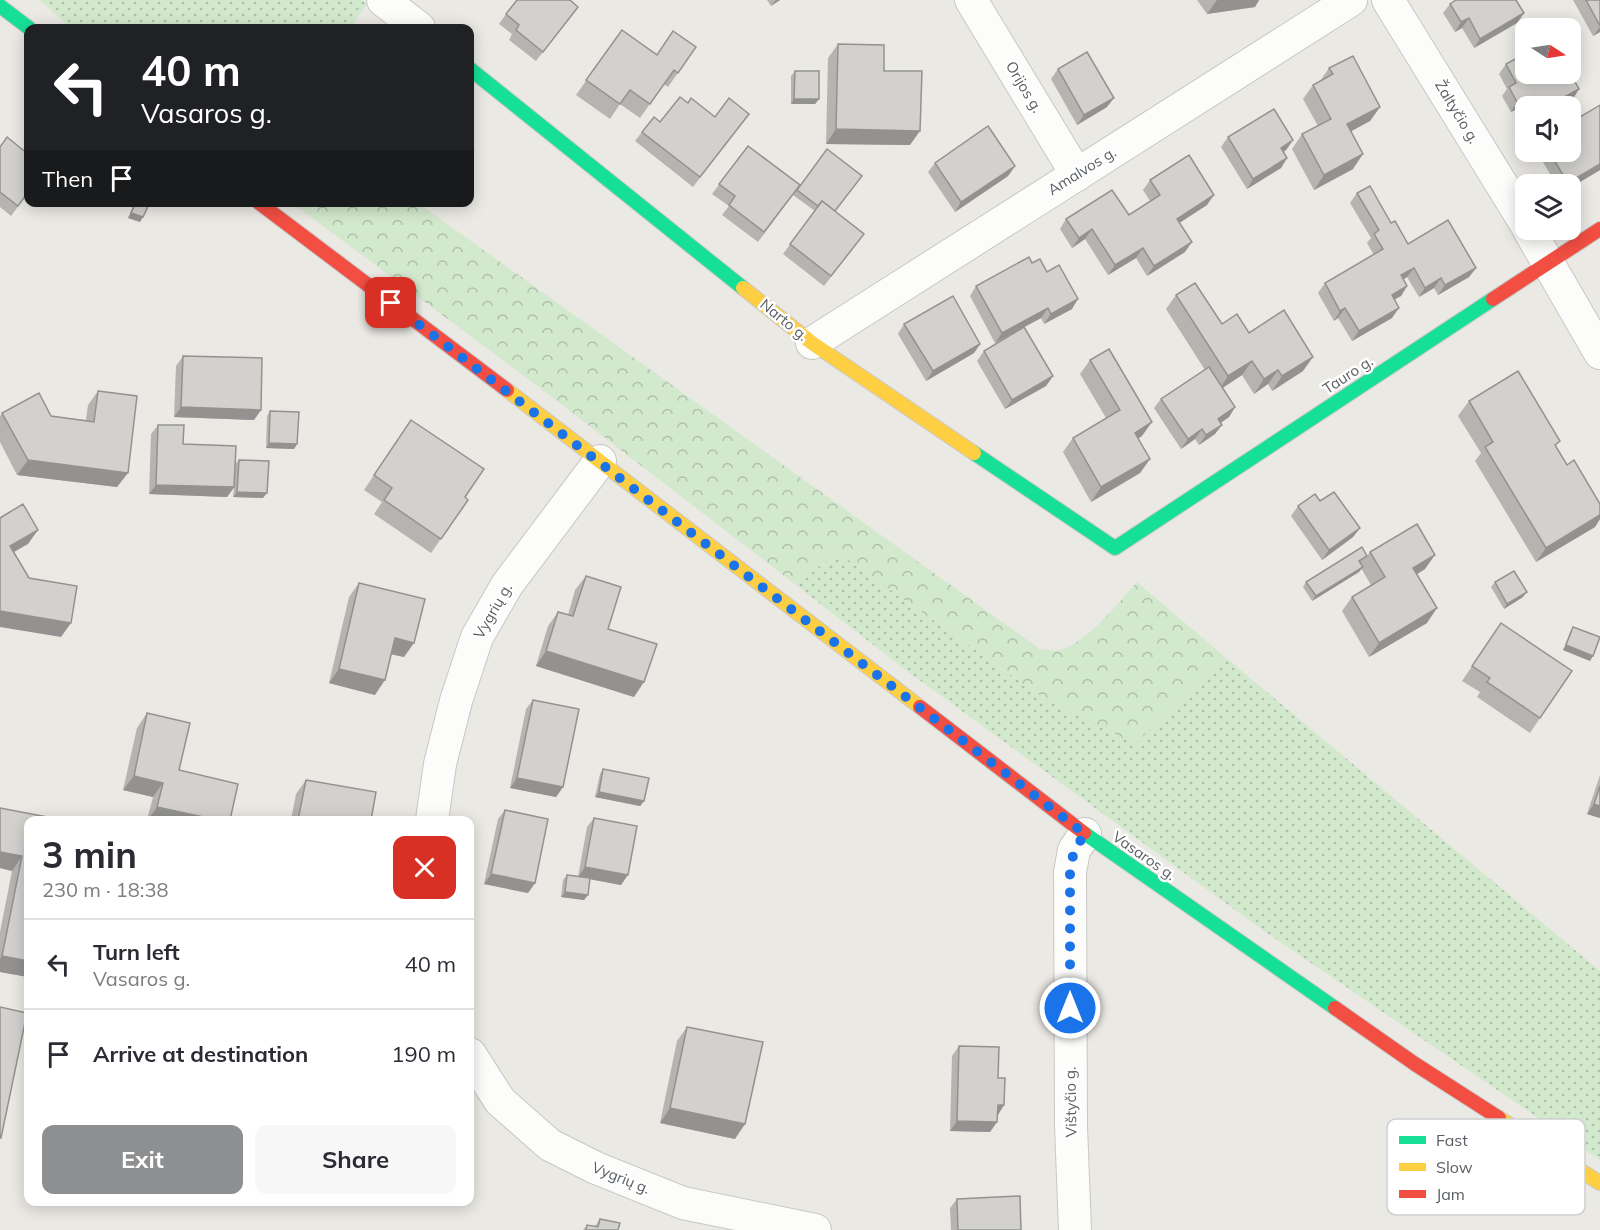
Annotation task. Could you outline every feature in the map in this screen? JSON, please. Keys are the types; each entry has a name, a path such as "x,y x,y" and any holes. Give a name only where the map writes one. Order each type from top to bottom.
{"main road":[{"path":"0,6 24,24"},
{"name":"Narto g.","path":"474,72 812,343 1115,548"},
{"name":"Vasaros g.","path":"265,207 600,461 1085,834 1415,1064 1501,1119"},
{"name":"Tauro g.","path":"1115,548 1600,229"},
{"name":"Vasaros g.","path":"1585,1173 1600,1183"}],"street":[{"path":"383,0 414,24"},
{"name":"Orijos g.","path":"970,0 1077,175"},
{"name":"Amalvos g.","path":"812,343 1351,0"},
{"name":"Žaltyčio g.","path":"1388,0 1515,206"},
{"path":"1535,240 1600,353"},
{"name":"Vygrių g.","path":"433,816 440,764 456,701 477,637 507,585 600,461"},
{"name":"Vištyčio g.","path":"1075,1230 1071,1126 1070,872 1074,850 1085,834"},
{"name":"Vygrių g.","path":"474,1060 500,1101 550,1145 586,1164 683,1203 815,1230"}],"green space":[{"path":"40,0 362,0 367,4 353,24 66,24"},
{"path":"297,207 424,207 1040,649 1057,651 1080,640 1101,622 1137,582 1225,657 1135,744 1042,697 837,552 796,585 548,394"},
{"path":"837,552 1042,697 1135,744 1225,657 1600,971 1600,1160 1585,1150 1585,1119 1540,1119 1264,931 907,671 796,585"}],"building":[{"path":"517,0 570,0 578,7 543,52 516,30 519,25 506,14"},
{"path":"1456,0 1516,0 1524,13 1480,39 1469,18 1461,22 1450,4"},
{"path":"1586,0 1600,0 1600,26"},
{"path":"622,30 657,55 673,31 696,47 678,73 674,70 650,104 630,90 620,104 586,80"},
{"path":"838,44 884,45 884,71 922,71 920,131 836,129"},
{"path":"1087,52 1114,98 1084,115 1058,69"},
{"path":"1353,56 1380,107 1347,124 1363,154 1324,175 1302,134 1331,119 1313,85 1333,74 1329,68"},
{"path":"1515,59 1515,81 1506,64"},
{"path":"795,71 819,71 819,99 794,99"},
{"path":"1515,84 1576,84 1579,89 1566,96 1515,96 1515,98 1509,87"},
{"path":"680,97 688,103 691,98 715,117 729,98 749,114 700,177 642,132 654,117 660,122"},
{"path":"1600,105 1600,164 1581,175 1562,174 1555,162 1581,162 1581,116"},
{"path":"1274,109 1293,140 1281,148 1287,158 1253,179 1228,137"},
{"path":"988,126 1015,166 961,202 935,163"},
{"path":"7,137 24,151 24,198 18,206 0,192 0,147"},
{"path":"748,146 800,185 764,232 729,205 735,196 719,184"},
{"path":"827,149 862,176 835,211 822,201 818,206 797,190"},
{"path":"1189,155 1214,195 1177,219 1192,242 1154,266 1143,248 1115,265 1092,229 1079,238 1066,219 1112,190 1129,215 1160,195 1150,180"},
{"path":"1370,186 1391,223 1395,221 1408,244 1448,220 1476,268 1445,285 1441,278 1425,288 1414,268 1401,275 1407,286 1392,295 1399,308 1359,331 1345,308 1340,311 1325,283 1383,249 1374,234 1379,230 1357,193"},
{"path":"822,201 864,234 831,276 790,244"},
{"path":"134,207 148,207 143,217 131,213"},
{"path":"1029,257 1032,263 1040,259 1047,272 1059,265 1078,299 1051,314 1048,308 1002,333 976,286"},
{"path":"1195,283 1222,324 1237,314 1249,333 1284,310 1313,357 1282,376 1278,370 1264,379 1252,361 1228,376 1176,295"},
{"path":"953,296 980,344 933,371 904,324"},
{"path":"1024,327 1053,376 1012,400 984,351"},
{"path":"1109,349 1152,422 1135,433 1150,459 1101,487 1073,438 1120,410 1090,360"},
{"path":"183,356 262,358 261,410 181,407"},
{"path":"1209,367 1235,407 1218,419 1222,425 1206,435 1202,429 1188,439 1161,399"},
{"path":"1518,371 1560,441 1555,445 1567,465 1574,460 1600,504 1600,515 1546,548 1485,447 1493,442 1469,401"},
{"path":"98,391 137,396 128,473 28,460 2,413 39,393 51,416 94,422"},
{"path":"270,411 299,412 297,444 269,443"},
{"path":"411,420 484,469 465,497 468,500 441,539 384,500 392,488 374,475"},
{"path":"158,425 184,425 183,444 236,446 234,487 156,485"},
{"path":"239,460 269,461 267,493 237,492"},
{"path":"1334,492 1360,528 1329,550 1298,506 1315,494 1320,501"},
{"path":"23,504 38,530 10,546 29,578 77,586 71,623 0,611 0,518"},
{"path":"1417,524 1435,555 1413,568 1437,608 1379,643 1352,597 1385,577 1370,552"},
{"path":"1362,547 1367,556 1359,561 1363,567 1316,596 1306,582"},
{"path":"1514,571 1527,592 1507,604 1495,582"},
{"path":"586,576 621,587 608,629 657,644 644,682 546,651 558,612 573,616"},
{"path":"359,583 425,599 414,643 395,638 385,680 339,669"},
{"path":"1501,623 1572,671 1540,718 1487,682 1490,678 1472,666"},
{"path":"1573,627 1600,637 1593,656 1566,645"},
{"path":"533,700 579,709 563,787 517,778"},
{"path":"147,713 190,723 179,770 238,784 231,816 199,816 157,807 163,783 134,776"},
{"path":"603,769 649,778 644,801 599,792"},
{"path":"306,780 376,792 372,816 299,816"},
{"path":"1600,786 1600,806 1594,804"},
{"path":"0,808 42,816 24,816 24,960 2,956 22,856 0,852"},
{"path":"505,810 548,819 535,883 491,874"},
{"path":"594,818 637,826 628,875 585,867"},
{"path":"567,875 590,878 588,895 565,892"},
{"path":"0,1007 24,1012 24,1027 0,1138"},
{"path":"687,1027 763,1042 745,1124 670,1108"},
{"path":"959,1046 999,1047 998,1078 1005,1078 1004,1105 998,1105 997,1122 957,1121"},
{"path":"1020,1196 1021,1230 958,1230 957,1199"},
{"path":"600,1219 620,1223 618,1230 586,1230 587,1225 598,1227"}],"traffic: fast":[{"path":"0,6 24,24"},
{"path":"474,72 743,288"},
{"path":"974,453 1115,548 1493,299"},
{"path":"1084,833 1335,1008"}],"traffic: slow":[{"path":"743,288 812,343 974,453"},
{"path":"507,390 920,707"},
{"path":"1585,1173 1600,1183"}],"traffic: jam":[{"path":"265,207 507,390"},
{"path":"1493,299 1600,229"},
{"path":"920,707 1084,833"},
{"path":"1335,1008 1415,1064 1499,1118"}],"route":[{"path":"391,303 1085,834 1074,850 1070,872 1070,1008"}]}
